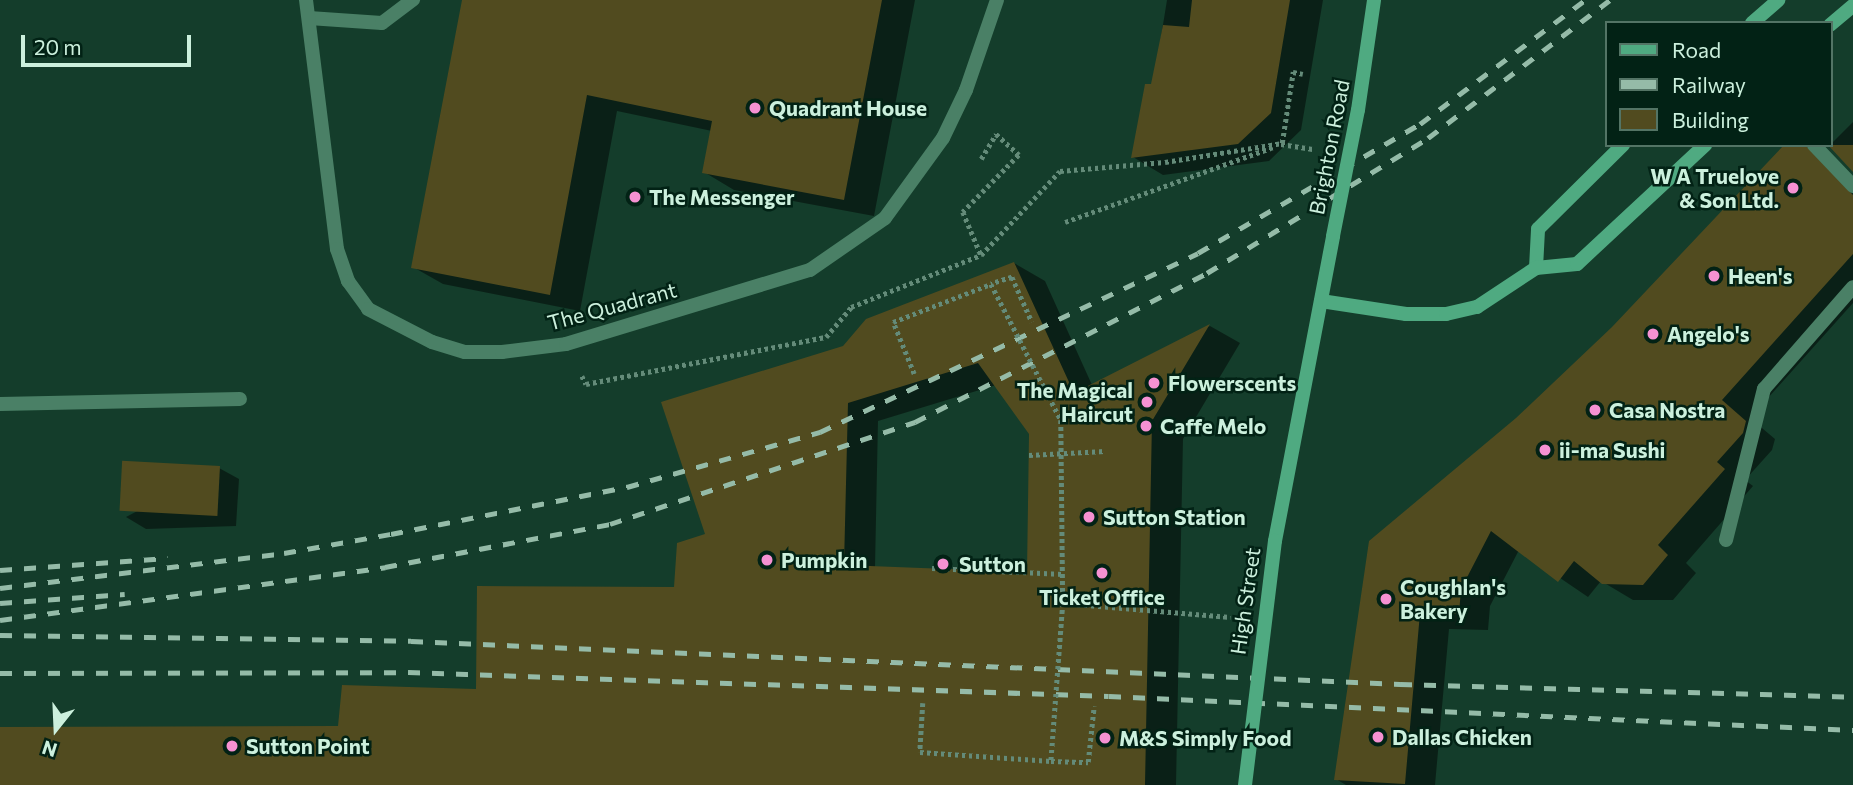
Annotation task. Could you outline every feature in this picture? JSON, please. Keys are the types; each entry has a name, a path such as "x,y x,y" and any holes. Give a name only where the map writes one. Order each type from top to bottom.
{"main road":[{"name":"Brighton Road","path":"1321,301 1358,110 1374,0"},
{"path":"1754,21 1778,0"},
{"path":"1832,23 1853,6"},
{"path":"1536,268 1538,229 1621,147"},
{"path":"1321,301 1406,314 1446,314 1477,307 1500,295 1536,268 1577,264 1703,147"},
{"name":"High Street","path":"1245,785 1275,541 1321,301"}],"street":[{"name":"The Quadrant","path":"306,0 338,249 348,281 368,309 432,342 465,352 566,344 810,270 885,218 943,138 966,90 997,0"},
{"path":"309,18 382,23 413,0"},
{"path":"1816,147 1853,186"},
{"path":"1726,540 1764,389 1853,288"},
{"path":"0,404 240,399"}],"path":[{"path":"1282,143 1293,72 1303,74"},
{"path":"981,159 996,134 1019,155 963,212 981,255"},
{"path":"566,344 586,384 826,337 851,307 981,255 1060,171 1165,162 1282,143 1349,155"},
{"path":"1065,222 1282,143"},
{"path":"914,374 893,322 1012,277 1032,322"},
{"path":"991,284 1061,420 1063,603 1051,761"},
{"path":"1029,455 1105,451 1061,454"},
{"path":"932,568 1063,574"},
{"path":"1063,603 1264,621"},
{"path":"923,703 920,752 1088,762 1094,706"}],"building":[{"path":"462,0 882,0 844,200 702,173 712,121 587,95 550,295 411,268"},
{"path":"1192,0 1290,0 1271,113 1238,144 1131,158 1145,84 1151,84 1163,25 1189,27"},
{"path":"1832,145 1853,145 1853,172 1830,147"},
{"path":"1782,147 1807,147 1853,195 1853,254 1722,400 1746,421 1743,433 1717,462 1725,469 1658,545 1668,555 1643,585 1602,584 1574,561 1558,582 1491,531 1461,589 1459,614 1420,613 1405,784 1334,780 1369,541 1516,418 1612,327"},
{"name":"Sutton Station","path":"1014,262 1074,393 1210,324 1152,421 1145,785 0,785 0,727 338,726 342,685 476,689 477,586 674,587 677,543 705,534 661,402 843,346 866,319","holes":["978,363 1029,434 1027,572 844,565 848,403"]},
{"path":"122,461 220,466 217,516 120,511"}],"railway":[{"path":"0,588 284,553 391,534 627,487 820,432 1198,253 1420,124 1585,0"},
{"path":"0,620 385,567 610,524 915,422 1207,273 1428,138 1610,0"},
{"path":"0,570 168,558"},
{"path":"0,603 125,594"},
{"path":"0,635 411,641 1400,684 1853,697"},
{"path":"0,673 408,672 1109,696 1853,730"}],"place":[{"name":"Quadrant House","path":"755,108"},
{"name":"W A Truelove & Son Ltd.","path":"1793,188"},
{"name":"The Messenger","path":"635,197"},
{"name":"Heen's","path":"1714,276"},
{"name":"Angelo's","path":"1653,334"},
{"name":"Flowerscents","path":"1154,383"},
{"name":"The Magical Haircut","path":"1147,402"},
{"name":"Casa Nostra","path":"1595,410"},
{"name":"Caffe Melo","path":"1146,426"},
{"name":"ii-ma Sushi","path":"1545,450"},
{"name":"Sutton Station","path":"1089,517"},
{"name":"Pumpkin","path":"767,560"},
{"name":"Sutton","path":"943,564"},
{"name":"Ticket Office","path":"1102,573"},
{"name":"Coughlan's Bakery","path":"1386,599"},
{"name":"Dallas Chicken","path":"1378,737"},
{"name":"M&S Simply Food","path":"1105,738"},
{"name":"Sutton Point","path":"232,746"}]}
